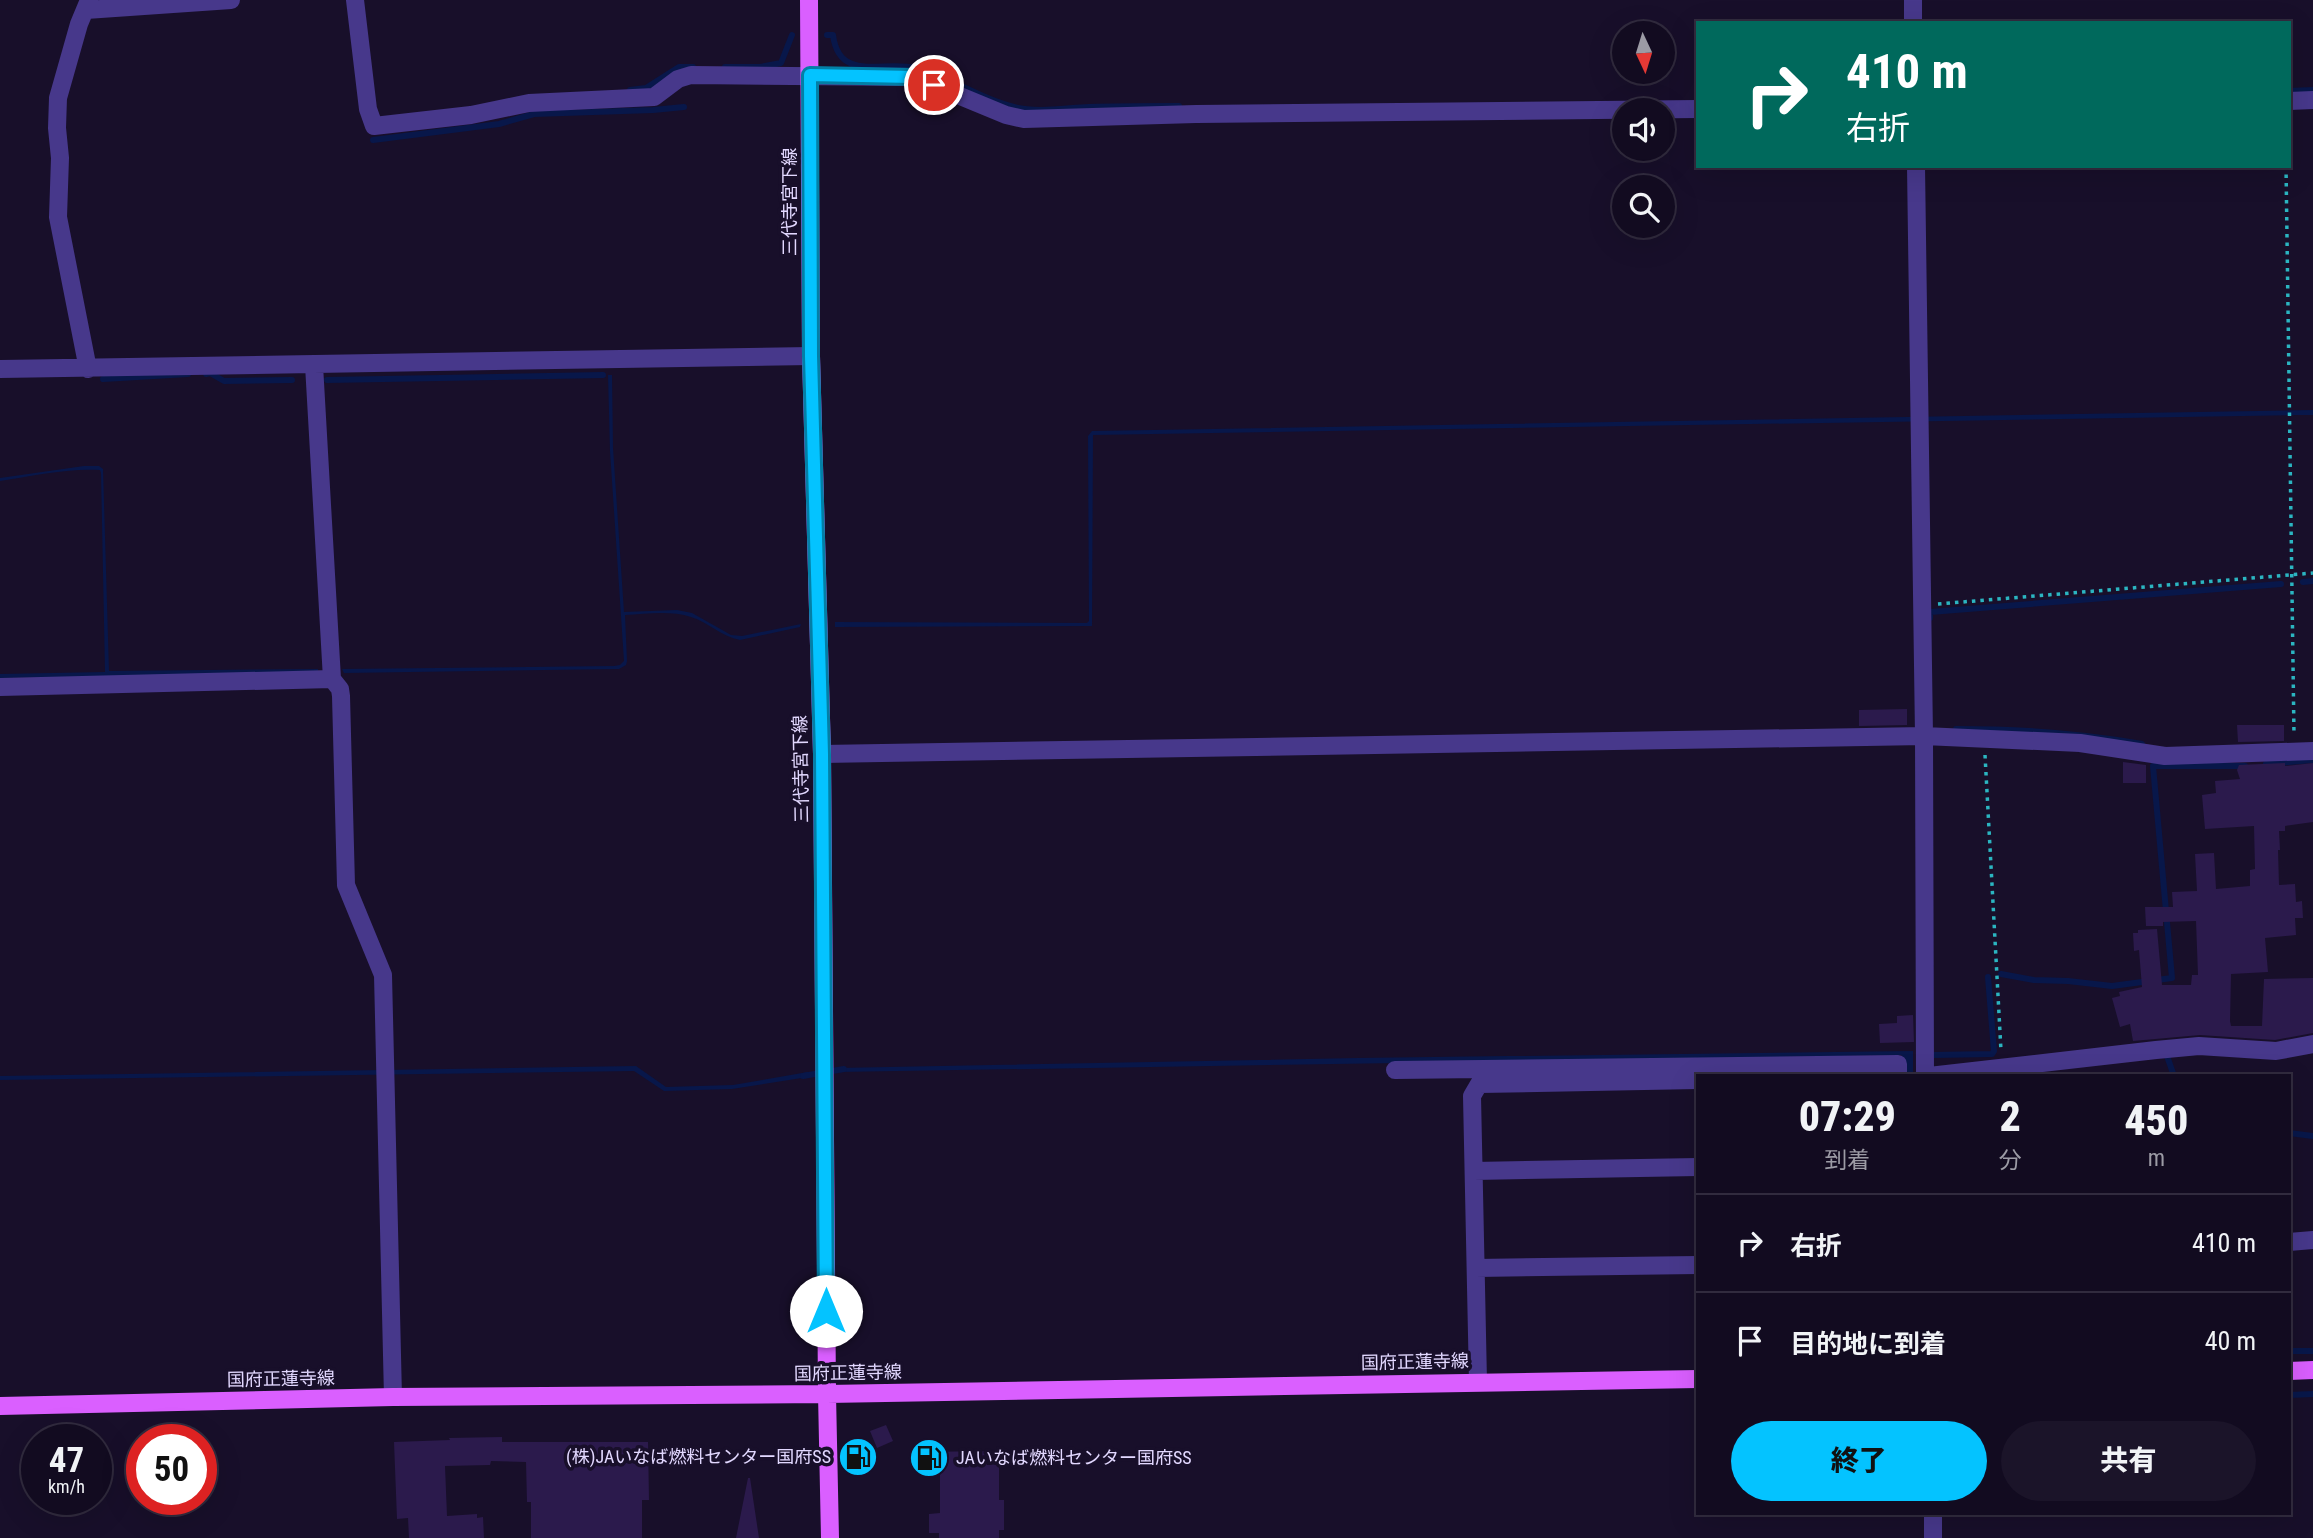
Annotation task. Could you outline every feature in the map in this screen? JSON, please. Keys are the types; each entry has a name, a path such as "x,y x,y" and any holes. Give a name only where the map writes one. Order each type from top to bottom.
{"main road":[{"name":"三代寺宮下線","path":"809,0 811,356 822,754 830,1538"},
{"path":"2291,1371 2313,1370"},
{"name":"国府正蓮寺線","path":"0,1406 393,1397 827,1394 1696,1379"}],"street":[{"path":"88,369 58,217 61,158 57,128 58,98 79,24 87,5 230,0"},
{"path":"355,0 368,108 373,127 471,115 530,103 654,97 678,79 691,75 914,77 1006,116 1024,119 1196,114 1696,109"},
{"path":"1913,0 1913,21"},
{"path":"2291,101 2313,100"},
{"path":"1916,168 1927,1074"},
{"path":"0,369 811,356"},
{"path":"314,365 332,680 340,689 341,696 346,885 383,975 393,1397"},
{"path":"0,688 332,680"},
{"path":"822,754 1924,736 2080,743 2165,756 2313,751"},
{"path":"1946,1074 2199,1046 2276,1051 2313,1044"},
{"path":"1395,1070 1898,1064 1898,1074"},
{"path":"1478,1382 1472,1096 1479,1084 1696,1080"},
{"path":"1474,1171 1696,1167"},
{"path":"2291,1242 2313,1240"},
{"path":"1476,1268 1696,1265"},
{"path":"1933,1515 1934,1538"}],"path":[{"path":"2286,168 2294,752"},
{"path":"1922,605 2313,573"},
{"path":"1984,739 2001,1068"}],"shaded area":[{"path":"608,375 612,375 613,448 624,612 677,610 692,613 731,635 742,636 801,624 800,627 740,640 683,615 625,615 627,661 626,665 619,669 344,673 342,669 614,666 624,661 610,451"},
{"path":"2313,410 2313,415 1093,435 1092,626 835,627 835,622 1087,623 1088,436 1092,431"},
{"path":"99,466 103,469 109,671 318,669 318,673 0,678 0,674 105,672 100,470 62,471 0,481 0,478"},
{"path":"1913,1051 1913,1074 1908,1074 1901,1055 837,1072 837,1068"},
{"path":"636,1066 666,1087 733,1085 808,1072 808,1077 732,1089 664,1091 634,1071 0,1080 0,1076"}],"building":[{"path":"1907,709 1907,725 1859,726 1859,710"},
{"path":"2237,725 2284,725 2284,741 2238,742"},
{"path":"2123,762 2146,765 2146,783 2123,783"},
{"path":"2285,763 2285,766 2313,763 2313,822 2285,826 2285,831 2279,831 2279,885 2295,884 2296,902 2302,901 2303,918 2295,918 2296,935 2265,938 2268,972 2231,974 2230,1021 2231,1026 2262,1026 2264,979 2313,978 2313,1033 2275,1040 2200,1035 2133,1041 2130,1024 2120,1027 2112,998 2120,996 2119,992 2142,987 2139,950 2134,951 2133,933 2138,933 2138,930 2157,929 2162,985 2191,985 2192,975 2198,975 2196,921 2163,922 2163,926 2146,926 2145,907 2173,907 2172,892 2197,891 2195,854 2214,853 2216,889 2250,886 2250,870 2255,869 2254,826 2205,829 2202,795 2216,793 2215,781 2240,779 2237,770 2239,765"},
{"path":"1913,1015 1914,1042 1880,1043 1879,1024 1897,1023 1897,1016"},
{"path":"886,1425 893,1441 877,1448 870,1431"},
{"path":"502,1437 502,1442 648,1442 649,1500 642,1500 642,1538 531,1538 531,1502 527,1502 526,1462 491,1461 490,1465 445,1466 447,1516 477,1514 477,1518 483,1517 484,1538 409,1538 408,1518 397,1519 394,1442"},
{"path":"987,1451 987,1465 999,1464 999,1500 1004,1500 1004,1530 999,1530 999,1538 939,1538 939,1533 929,1533 929,1514 940,1513 940,1473 923,1473 923,1452"},
{"path":"748,1478 759,1538 736,1538"}],"waterway":[{"path":"725,67 760,67 781,63 792,35"},
{"path":"827,35 833,35 837,50 844,59 853,64 915,68 940,76 989,99 1023,109 1179,106"},
{"path":"630,90 646,88 679,67 693,67"},
{"path":"2291,91 2313,90"},
{"path":"373,140 499,124 534,114 684,107"},
{"path":"206,374 210,373 224,381 292,380"},
{"path":"103,379 188,374"},
{"path":"327,380 603,375"},
{"path":"2303,582 2313,581"},
{"path":"1930,618 1930,612 2281,584"},
{"path":"1956,729 2049,732 2142,744"},
{"path":"2266,764 2313,760"},
{"path":"2001,974 2034,980 2112,986 2172,978 2153,766 2245,766"},
{"path":"1933,1055 1992,1054 1994,1051 1988,977"},
{"path":"2167,1056 2173,1074"},
{"path":"803,1076 844,1069"},
{"path":"2291,1133 2313,1136"},
{"path":"2291,1351 2313,1351"},
{"path":"2291,1395 2313,1394"}],"place":[{"name":"(株)JAいなば燃料センター国府SS","path":"858,1457"},
{"name":"JAいなば燃料センター国府SS","path":"929,1458"}],"route":[{"path":"826,1311 822,754 811,356 810,75 914,77 934,85"}]}
